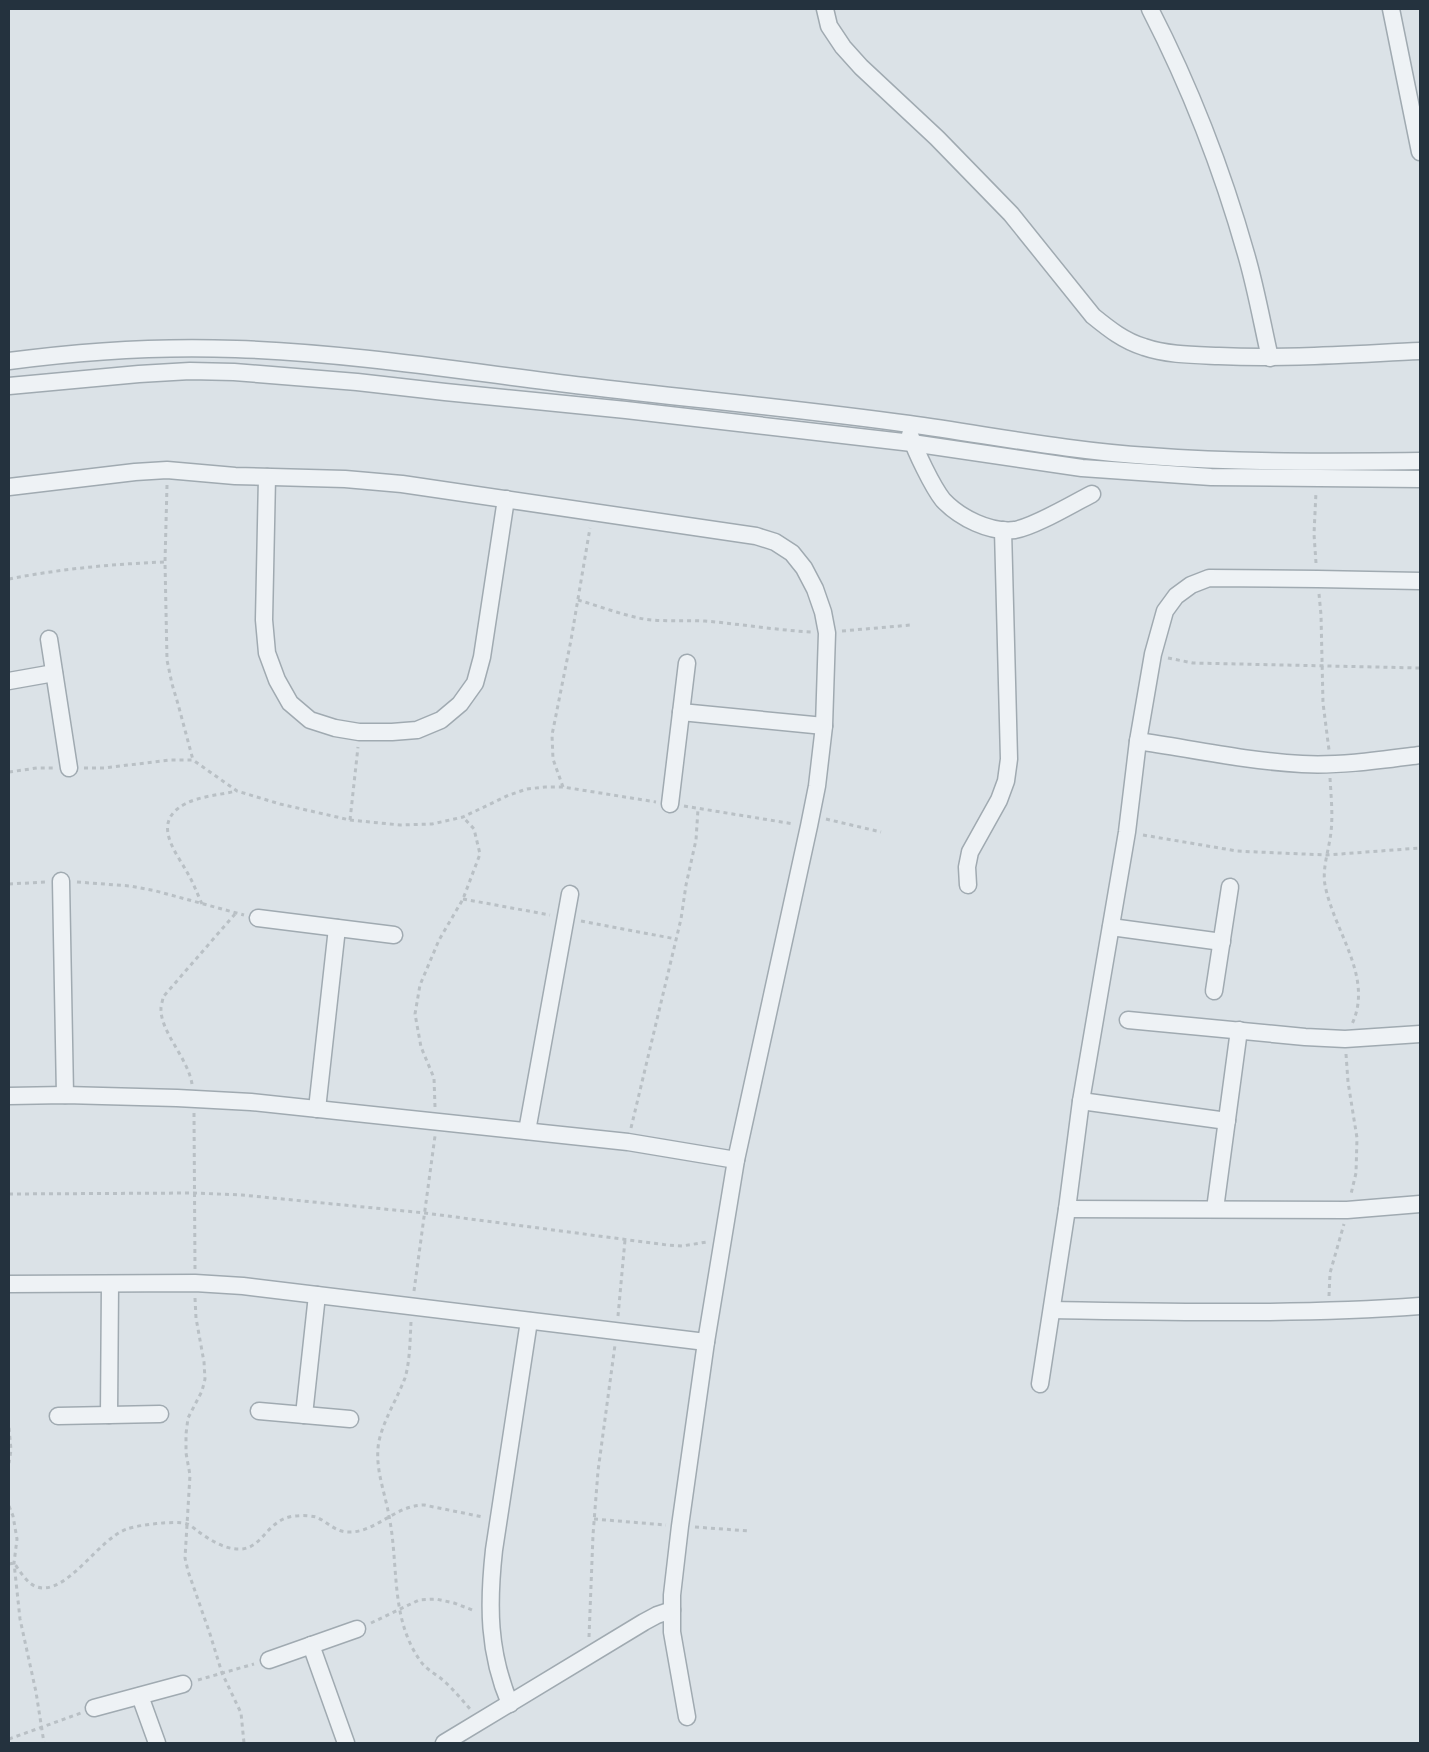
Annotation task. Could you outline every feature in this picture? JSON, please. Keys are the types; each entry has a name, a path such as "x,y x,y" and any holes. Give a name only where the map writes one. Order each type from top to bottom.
{"street":[{"path":"825,9 829,26 843,47 937,138 1011,214 1093,316 1108,329 1126,340 1146,348 1166,352 1270,358 1420,352"},
{"path":"1150,9 1174,55 1214,153 1246,255 1270,358"},
{"path":"1392,9 1420,152"},
{"path":"9,361 137,349 191,348 273,351 449,369 906,423 1086,450 1148,456 1261,461 1420,461"},
{"path":"9,386 139,374 190,371 234,372 357,382 626,410 912,443 1082,468 1211,477 1420,479"},
{"path":"906,423 912,443 943,499 961,516 984,526 1003,530 1015,530 1030,526 1092,494"},
{"path":"9,487 167,470 235,476 345,479 402,484 756,536 775,542 792,552 804,568 815,589 828,633 824,726 810,821 736,1160 722,1238 674,1572 672,1632 687,1717"},
{"path":"267,477 264,620 267,653 277,680 290,703 310,720 336,728 359,732 417,730 441,720 460,704 475,683 482,657 506,500"},
{"path":"968,886 967,867 970,852 999,800 1006,781 1009,759 1003,530"},
{"path":"1040,1384 1067,1209 1081,1101 1127,832 1138,741 1153,654 1165,611 1176,596 1191,584 1209,578 1420,581"},
{"path":"50,639 69,768"},
{"path":"670,804 687,662"},
{"path":"9,681 54,673"},
{"path":"681,712 824,726"},
{"path":"1138,741 1285,762 1330,764 1420,755"},
{"path":"61,881 66,1095"},
{"path":"1214,991 1230,887"},
{"path":"527,1131 570,894"},
{"path":"258,918 394,935"},
{"path":"1111,927 1222,942"},
{"path":"317,1109 337,928"},
{"path":"1128,1020 1345,1039 1420,1034"},
{"path":"1215,1210 1239,1030"},
{"path":"9,1096 66,1095 194,1099 317,1109 628,1142 736,1160"},
{"path":"1081,1101 1227,1121"},
{"path":"1067,1209 1348,1210 1420,1204"},
{"path":"9,1284 195,1284 243,1286 706,1342"},
{"path":"109,1415 110,1284"},
{"path":"304,1415 317,1295"},
{"path":"1052,1310 1251,1313 1420,1306"},
{"path":"510,1704 501,1684 493,1651 490,1585 498,1520 529,1321"},
{"path":"259,1411 350,1419"},
{"path":"58,1416 160,1414"},
{"path":"444,1743 644,1622 672,1610"},
{"path":"269,1660 357,1629"},
{"path":"311,1645 346,1743"},
{"path":"94,1708 183,1684"},
{"path":"140,1696 157,1743"}],"path":[{"path":"167,470 164,562 167,660 193,760"},
{"path":"1317,479 1314,554 1321,615 1322,703 1329,746 1332,826 1324,874 1325,885 1358,979 1359,998 1357,1013 1345,1039 1348,1082 1357,1138 1356,1173 1348,1210 1330,1273 1328,1311"},
{"path":"563,787 554,759 552,735 570,649 592,513"},
{"path":"9,579 105,565 164,562"},
{"path":"578,600 642,619 664,622 690,620 769,629 828,633 911,625"},
{"path":"1153,654 1193,662 1420,668"},
{"path":"350,820 359,732"},
{"path":"9,772 37,768 104,768 170,760 193,760 237,791 280,804 350,820 400,825 432,824 463,817 509,795 527,789 563,787 698,809 810,821 881,832"},
{"path":"202,904 188,873 168,839 168,824 172,814 184,804 237,791"},
{"path":"628,1142 680,918 696,840 698,809"},
{"path":"463,817 474,829 480,854 463,899 439,940 420,986 415,1014 421,1047 434,1078 436,1123 412,1307 406,1375 384,1426 379,1443 378,1464 389,1516 399,1610 410,1646 420,1662 458,1695 480,1721"},
{"path":"1127,832 1237,850 1328,855 1420,848"},
{"path":"9,884 61,881 130,886 180,896 235,914 258,918"},
{"path":"235,914 163,997 161,1009 164,1026 190,1074 194,1099 196,1318 205,1379 202,1391 188,1418 187,1426 186,1453 190,1475 185,1558 222,1673 241,1713 244,1743"},
{"path":"9,1194 194,1193 272,1198 425,1213 682,1246 722,1238"},
{"path":"589,1656 592,1535 626,1240"},
{"path":"9,1428 11,1450 9,1463"},
{"path":"14,1563 27,1581 37,1587 50,1587 62,1583 102,1545 124,1530 140,1524 187,1524 211,1540 226,1547 239,1550 250,1548 272,1524 286,1518 303,1516 316,1518 340,1531 350,1532 364,1529 406,1508 424,1505 498,1520"},
{"path":"9,1506 13,1516 17,1539 14,1563 20,1619 36,1692 44,1743"},
{"path":"9,1564 14,1563"},
{"path":"357,1629 419,1600 436,1599 454,1602 491,1618"},
{"path":"183,1684 269,1660"},
{"path":"9,1739 94,1708"}]}
